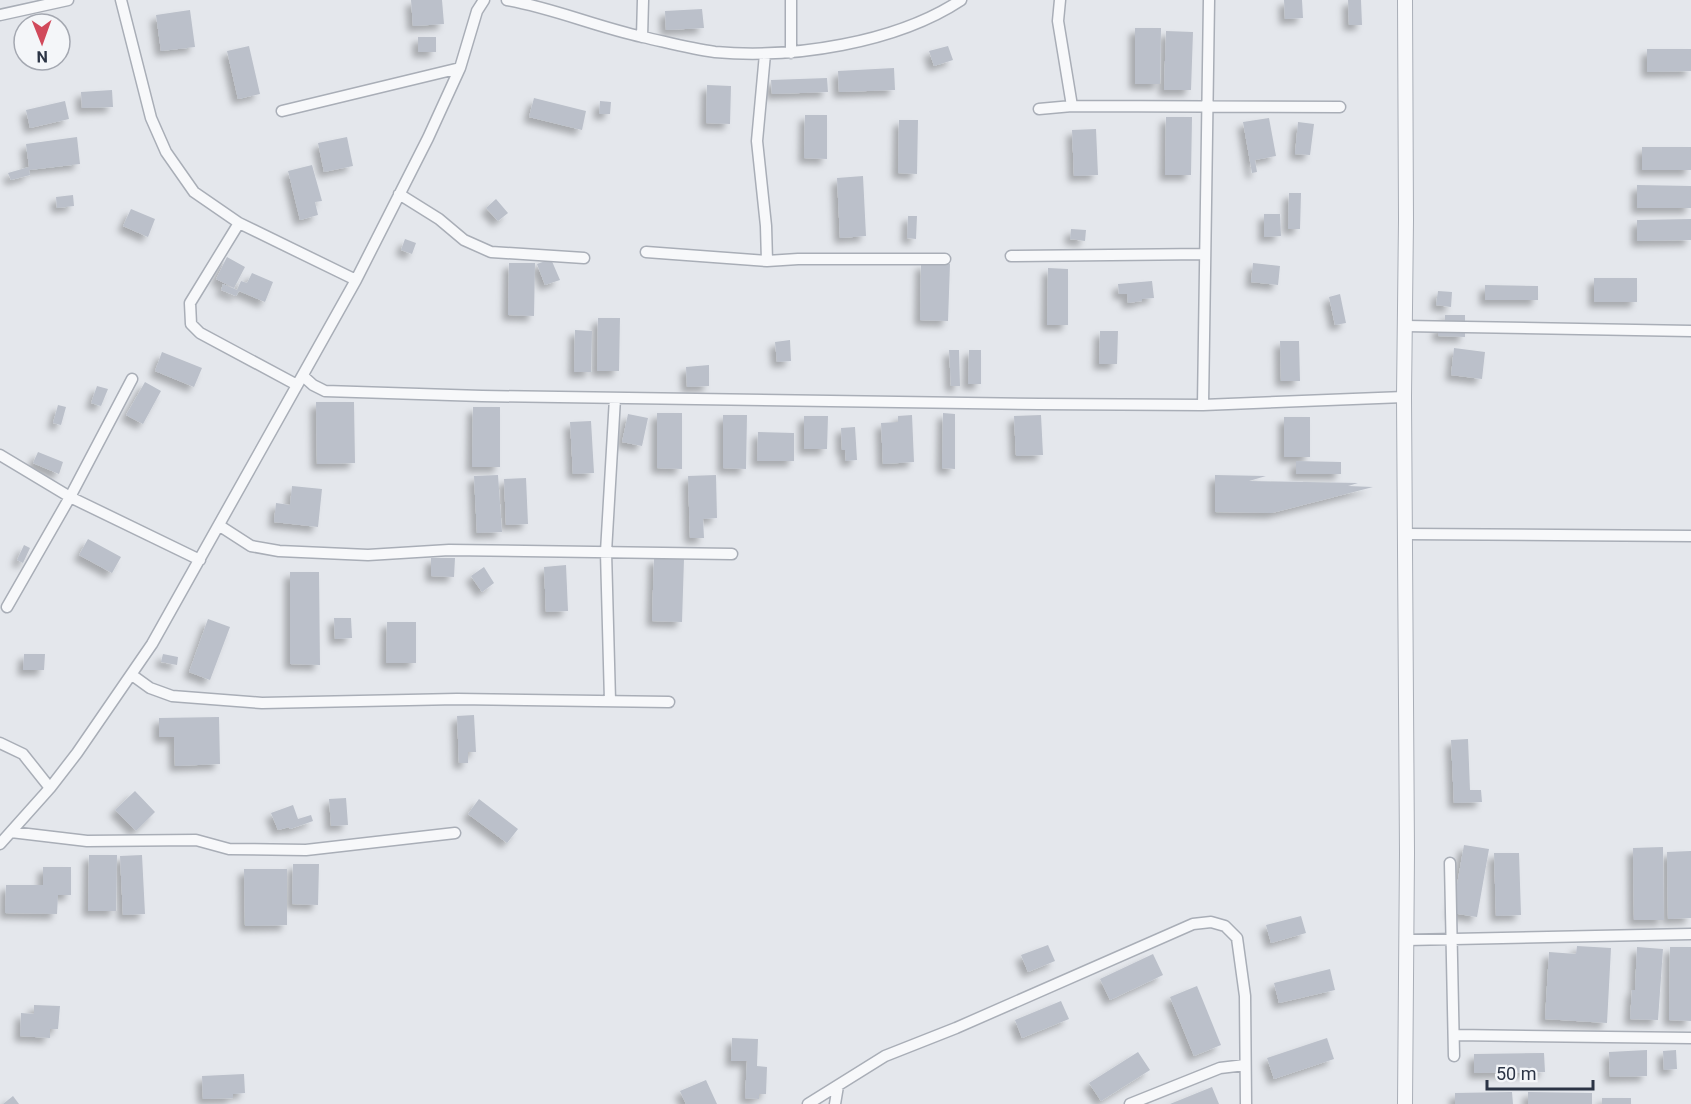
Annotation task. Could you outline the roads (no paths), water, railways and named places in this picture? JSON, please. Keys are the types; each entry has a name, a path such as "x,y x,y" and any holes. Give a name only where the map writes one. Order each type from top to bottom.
{"street":[{"path":"0,15 68,0"},
{"path":"121,0 151,118 166,152 194,192 239,223 357,280"},
{"path":"0,844 50,788 77,753 153,644 357,280 428,138 460,68 477,11 483,0"},
{"path":"507,0 642,37 713,51 765,54 791,53 879,36 936,14 961,0"},
{"path":"642,37 643,0"},
{"path":"791,0 791,53"},
{"path":"936,0 936,14"},
{"path":"1060,0 1058,21 1072,106"},
{"path":"1203,405 1209,0"},
{"path":"1405,1104 1406,0"},
{"path":"765,54 757,141 766,226 767,261"},
{"path":"282,111 460,68"},
{"path":"1039,110 1072,106 1340,107"},
{"path":"399,194 439,219 464,240 491,252 584,258"},
{"path":"239,223 190,303 191,324 200,333 300,381 325,390 482,396 1203,405 1404,397"},
{"path":"646,252 767,261 945,259"},
{"path":"1011,256 1205,254"},
{"path":"1405,326 1691,331"},
{"path":"7,607 70,497 132,379"},
{"path":"610,701 606,552 615,398"},
{"path":"0,455 70,497 200,560"},
{"path":"220,526 251,546 279,551 368,555 449,550 732,554"},
{"path":"1405,534 1691,536"},
{"path":"132,675 150,688 172,696 262,703 457,699 669,702"},
{"path":"0,743 23,754 50,788"},
{"path":"11,832 87,841 196,840 229,849 306,850 455,833"},
{"path":"1450,862 1454,1056"},
{"path":"808,1104 885,1056 956,1028 1193,924 1211,922 1225,926 1237,938 1245,996 1246,1104"},
{"path":"1406,940 1691,934"},
{"path":"1455,1035 1691,1038"},
{"path":"1130,1104 1220,1068 1245,1065"},
{"path":"835,1104 838,1086"}]}
